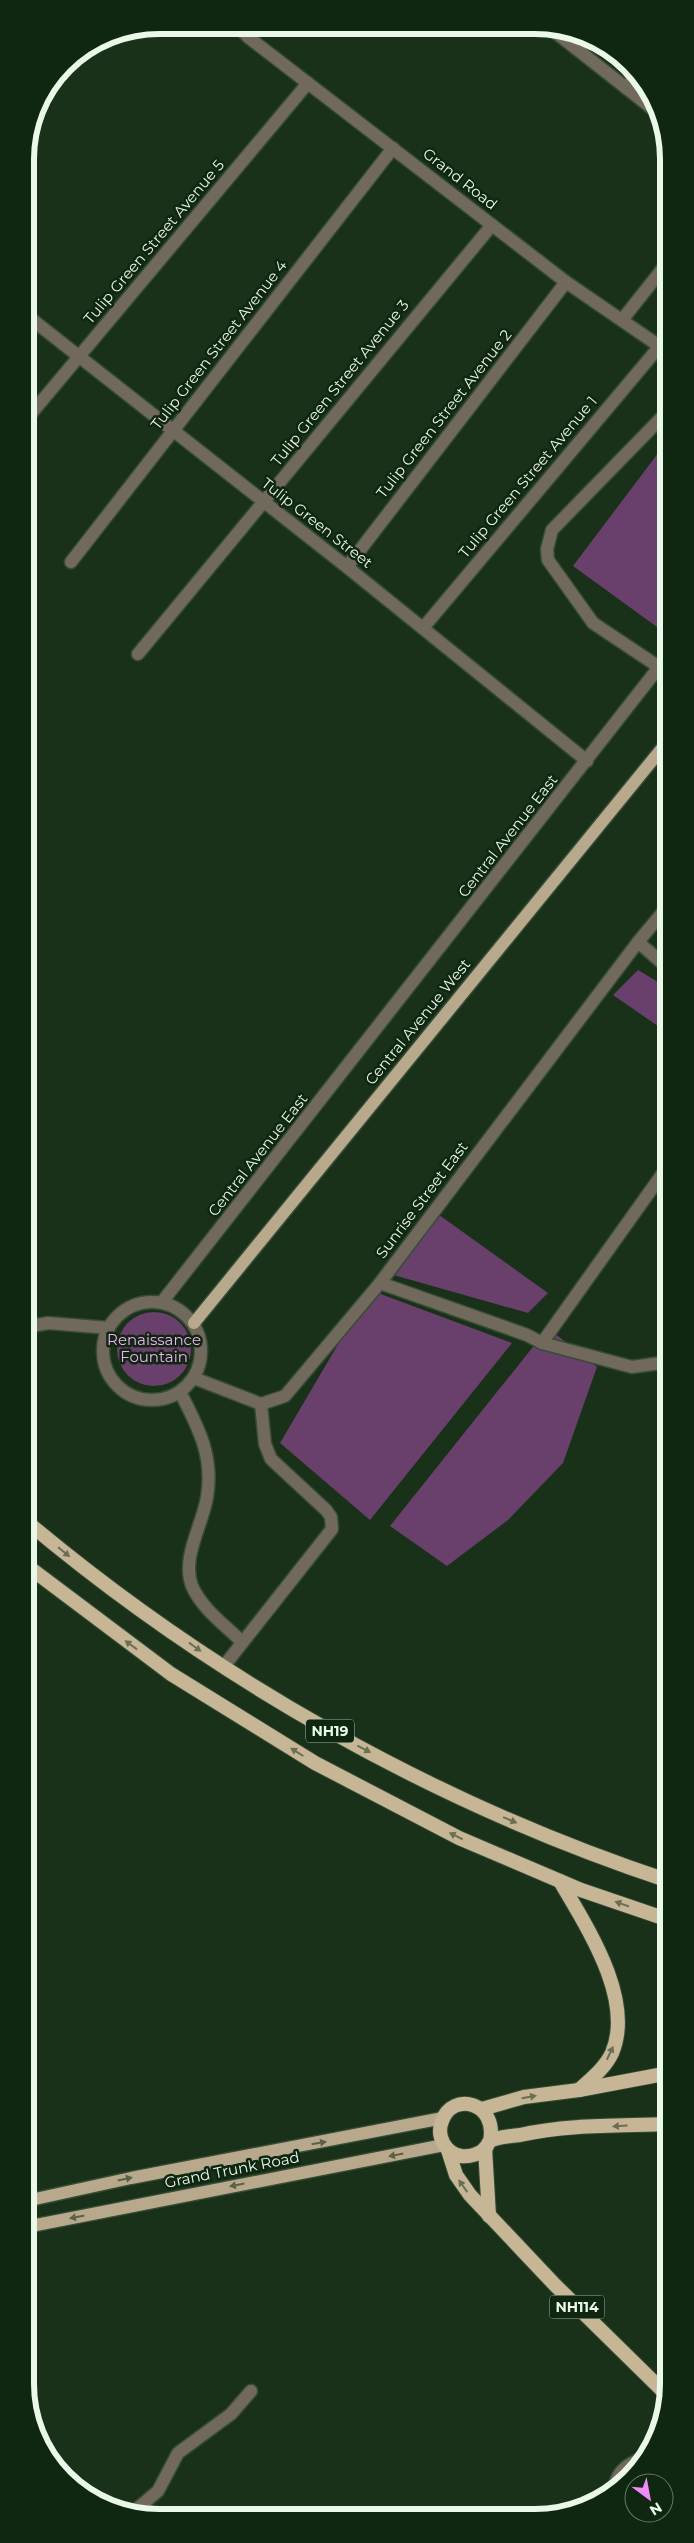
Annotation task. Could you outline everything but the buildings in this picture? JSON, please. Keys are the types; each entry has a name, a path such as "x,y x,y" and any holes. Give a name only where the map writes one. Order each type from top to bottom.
{"highway":[{"name":"NH19","path":"34,1528 106,1586 224,1666 333,1733 470,1803 599,1858 660,1878"},
{"name":"NH19","path":"34,1571 171,1674 315,1763 459,1838 560,1881 660,1917"},
{"path":"560,1881 610,1978 617,2002 618,2030 612,2053 600,2071 579,2090"},
{"path":"482,2109 524,2097 579,2090 660,2075"},
{"path":"442,2118 450,2109 460,2104 472,2104 482,2109 491,2124 488,2145 490,2216"},
{"name":"NH114","path":"442,2118 440,2127 446,2148 462,2186 555,2286 660,2388"},
{"path":"446,2148 455,2154 471,2156 488,2145 530,2133 660,2125"}],"main road":[{"name":"Central Avenue West","path":"194,1323 660,751"},
{"name":"Grand Trunk Road","path":"34,2199 132,2178 442,2118"},
{"name":"Grand Trunk Road","path":"34,2225 446,2148"}],"street":[{"name":"Grand Road","path":"245,34 566,282 660,347"},
{"path":"561,36 648,105"},
{"path":"626,88 632,80"},
{"name":"Tulip Green Street Avenue 5","path":"34,409 308,83"},
{"name":"Tulip Green Street Avenue 4","path":"72,562 393,148"},
{"name":"Tulip Green Street Avenue 3","path":"138,654 492,224"},
{"path":"622,320 660,272"},
{"name":"Tulip Green Street Avenue 2","path":"347,567 566,282"},
{"name":"Tulip Green Street","path":"34,321 347,567 587,762"},
{"name":"Tulip Green Street Avenue 1","path":"423,628 660,352"},
{"name":"Central Avenue East","path":"660,419 552,530 547,549 548,560 593,623 660,668"},
{"name":"Central Avenue East","path":"162,1302 587,762 660,676"},
{"name":"Sunrise Street East","path":"262,1404 285,1396 380,1283 660,916"},
{"path":"638,942 660,961"},
{"path":"542,1343 660,1177"},
{"path":"380,1283 527,1335 542,1343 632,1367 660,1363"},
{"path":"142,1302 162,1302 180,1309 194,1323 201,1341 201,1360 194,1378 180,1392 162,1400 143,1400 125,1393 111,1379 103,1361 103,1342 109,1328 124,1310 142,1302"},
{"path":"34,1326 48,1323 109,1328"},
{"path":"194,1378 262,1404 266,1444 271,1459 326,1510 331,1517 332,1526 224,1666"},
{"path":"180,1392 203,1436 207,1452 207,1496 188,1568 192,1585 202,1603 242,1642"},
{"path":"138,2507 158,2491 178,2454 231,2414 251,2391"},
{"path":"616,2479 622,2470 630,2466"}],"green space":[{"path":"660,451 660,629 573,566"},
{"path":"638,970 660,983 660,1027 613,995"},
{"path":"435,1212 548,1293 528,1313 390,1274"},
{"path":"370,1290 512,1343 370,1520 280,1443"},
{"name":"Renaissance Fountain","path":"154,1312 168,1315 180,1323 188,1335 191,1349 188,1363 180,1375 168,1383 154,1386 140,1383 128,1375 120,1363 117,1349 120,1335 128,1323 140,1315"},
{"path":"548,1328 597,1367 563,1463 508,1520 447,1566 390,1526"}]}
